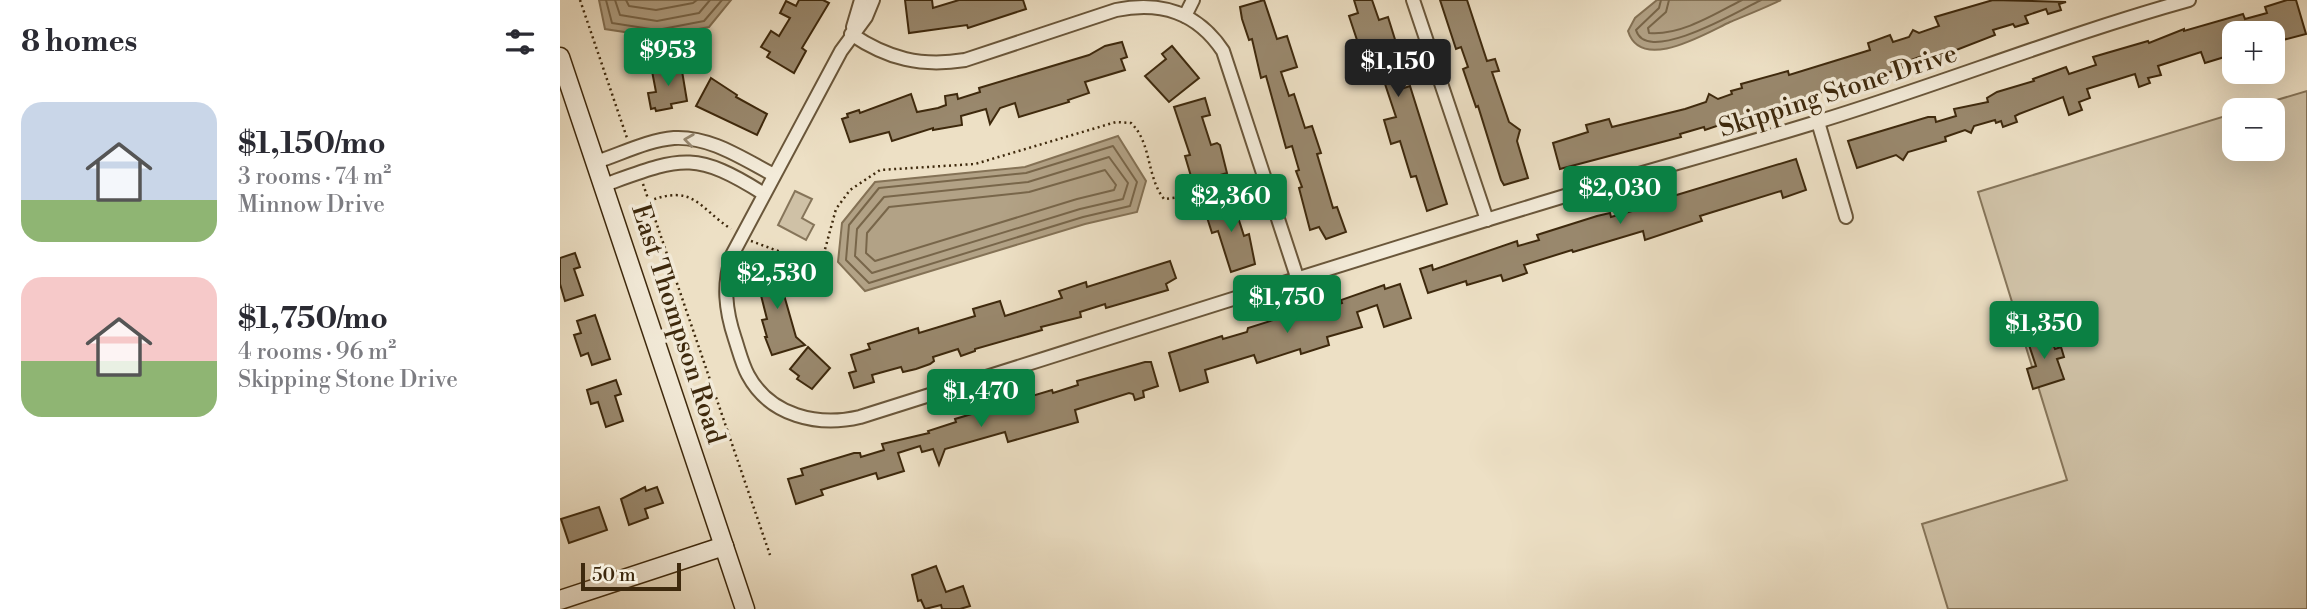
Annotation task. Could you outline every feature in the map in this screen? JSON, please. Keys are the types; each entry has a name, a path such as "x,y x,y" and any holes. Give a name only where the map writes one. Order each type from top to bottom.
{"main road":[{"name":"East Thompson Road","path":"560,57 745,609"},
{"path":"560,600 724,546"}],"street":[{"path":"742,235 851,34 861,0"},
{"path":"851,34 866,17 873,0"},
{"path":"1185,16 1194,0"},
{"path":"1413,0 1487,220"},
{"name":"Skipping Stone Drive","path":"742,235 732,254 726,275 727,316 748,376 776,405 794,415 818,422 839,422 1487,220 1935,86 2078,33 2189,0"},
{"path":"851,34 873,49 900,60 944,63 965,60 1116,10 1139,5 1157,6 1185,16 1210,32 1223,51 1298,280"},
{"path":"1818,122 1846,217"},
{"path":"596,162 672,138 715,145 774,175"},
{"path":"708,165 715,145"},
{"path":"604,184 675,161 725,170 764,194"}],"path":[{"path":"580,0 631,150"},
{"path":"649,201 672,195 693,197 720,221 742,235 797,258 815,260 824,253 836,209 850,190 880,170 975,164 1116,121 1131,123 1140,132 1155,184 1164,199 1182,197 1263,170"},
{"path":"639,172 770,555"}],"shaded area":[{"path":"2307,91 2307,609 1948,609 1922,524 2067,480 1978,192 2222,117 2222,161 2285,161 2283,98"},
{"path":"795,191 812,199 802,218 814,225 806,240 778,225"}],"water":[{"path":"599,0 731,0 709,27 657,37 605,29"},
{"path":"1657,0 1781,0 1691,41 1660,50 1646,49 1635,43 1628,31 1635,18"},
{"path":"1118,136 1146,181 1137,212 1085,224 865,291 838,262 842,223 875,182 1025,167"}],"building":[{"path":"799,0 823,0 829,3 802,48 806,51 794,73 767,57 770,52 761,47 771,31 779,36 790,18 780,13 786,1 796,6"},
{"path":"905,0 932,0 933,8 959,0 1023,0 1026,9 968,28 967,25 909,33"},
{"path":"1264,0 1277,39 1287,36 1297,67 1281,72 1289,96 1294,94 1305,128 1312,126 1321,153 1317,154 1333,208 1337,207 1346,232 1326,239 1319,227 1310,230 1292,146 1286,148 1266,76 1261,78 1252,39 1249,40 1242,19 1240,7"},
{"path":"1354,0 1372,0 1379,20 1388,17 1403,65 1397,67 1404,88 1410,86 1447,204 1427,211 1416,176 1411,177 1400,141 1391,144 1384,120 1396,117 1381,72 1369,76 1349,16 1358,13"},
{"path":"1440,0 1467,0 1487,61 1495,59 1499,71 1492,72 1509,122 1520,130 1517,141 1528,178 1504,185 1501,180 1478,106 1476,107 1463,69 1468,67 1461,47 1456,49"},
{"path":"1993,0 2066,2 2059,4 2061,10 2048,14 2046,9 2025,16 2028,23 1993,30 1995,35 1946,54 1924,61 1922,56 1900,64 1902,68 1879,76 1784,103 1705,130 1704,127 1680,134 1681,137 1560,169 1553,143 1588,132 1586,125 1609,119 1612,127 1706,102 1709,94 1718,99 1742,88 1741,84 1788,71 1789,75 1870,50 1868,43 1890,35 1893,42 1909,37 1913,30 1919,33 1939,26 1935,17"},
{"path":"2296,0 2306,34 2285,39 2285,21 2222,21 2222,58 2205,63 2201,52 2158,66 2161,75 2148,78 2150,83 2139,87 2135,74 2087,89 2090,98 2079,102 2082,110 2069,115 2063,97 2015,116 2017,122 2003,127 2001,121 1996,123 1995,120 1974,126 1971,133 1965,130 1945,137 1946,141 1908,152 1903,160 1896,155 1857,168 1848,141 1928,117 1935,117 1936,122 1956,116 1954,109 1988,102 1987,98 1997,92 2034,81 2033,79 2066,67 2069,74 2096,65 2093,57 2243,14 2245,19 2267,13 2265,7"},
{"path":"1122,42 1127,57 1121,59 1125,70 1085,82 1089,93 1068,100 1069,102 1019,117 1015,103 1000,108 990,124 986,109 961,116 962,125 933,128 892,141 889,132 850,142 842,119 848,117 847,114 859,110 860,113 911,94 917,112 938,108 946,105 945,96 957,94 958,99 980,92 979,88 1089,55 1105,46"},
{"path":"1172,46 1199,78 1169,102 1145,76 1166,59 1162,54"},
{"path":"681,65 687,101 671,104 672,108 656,111 655,108 651,109 648,93 656,92 652,71"},
{"path":"711,78 737,95 736,97 767,114 757,135 696,106"},
{"path":"1205,98 1210,115 1202,117 1211,145 1220,145 1227,173 1193,183 1185,156 1190,155 1174,107"},
{"path":"1796,159 1806,190 1783,198 1781,191 1700,216 1702,221 1645,240 1643,231 1524,265 1527,273 1503,281 1501,275 1467,285 1466,281 1428,293 1420,269 1432,265 1433,270 1517,241 1518,246 1539,240 1537,235 1597,216 1610,213 1611,217 1639,209 1638,203 1659,198 1660,200"},
{"path":"1236,198 1241,213 1237,214 1244,236 1249,234 1255,264 1231,272 1218,231 1212,233 1204,208"},
{"path":"575,253 580,267 574,269 583,295 565,301 560,284 560,258"},
{"path":"1170,261 1176,278 1166,284 1168,290 1106,308 1105,304 1080,312 1081,317 1041,327 1042,330 975,349 961,356 958,349 933,357 934,361 930,364 916,369 903,372 901,367 872,375 874,382 854,388 849,373 856,371 851,355 870,349 868,344 918,328 919,333 975,316 973,309 1000,301 1005,316 1062,298 1059,291 1086,282 1087,287"},
{"path":"779,264 788,294 784,295 796,337 805,345 772,355 765,337 762,320 767,319 755,272"},
{"path":"1400,284 1411,318 1384,327 1377,305 1357,312 1362,327 1327,337 1329,345 1301,354 1300,349 1257,363 1254,355 1205,370 1208,382 1180,391 1169,353 1222,336 1223,339 1247,332 1248,328 1302,311 1318,310 1342,303 1341,300 1384,285 1385,289"},
{"path":"595,315 610,359 592,365 588,353 581,356 574,335 581,333 577,321"},
{"path":"2044,330 2049,345 2053,344 2055,349 2061,347 2064,357 2057,359 2064,379 2033,389 2027,369 2036,366 2026,336"},
{"path":"808,347 830,368 812,389 797,379 799,376 790,369"},
{"path":"1151,362 1158,386 1143,391 1144,397 1135,400 1133,394 1129,393 1075,410 1078,422 1008,442 1005,432 945,449 939,465 933,449 922,452 920,446 898,453 904,471 878,479 876,473 821,490 823,495 796,504 788,479 803,475 801,469 854,453 860,453 861,457 884,450 882,444 929,433 928,431 956,422 955,419 1052,390 1053,393 1078,385 1077,381"},
{"path":"616,380 621,394 615,396 623,421 606,427 598,402 591,404 587,390"},
{"path":"645,487 646,491 657,487 663,503 645,509 648,518 629,525 621,499"},
{"path":"599,507 607,530 569,543 561,519"},
{"path":"936,566 946,592 963,586 970,606 942,609 941,605 925,609 921,600 918,601 912,575"}]}
